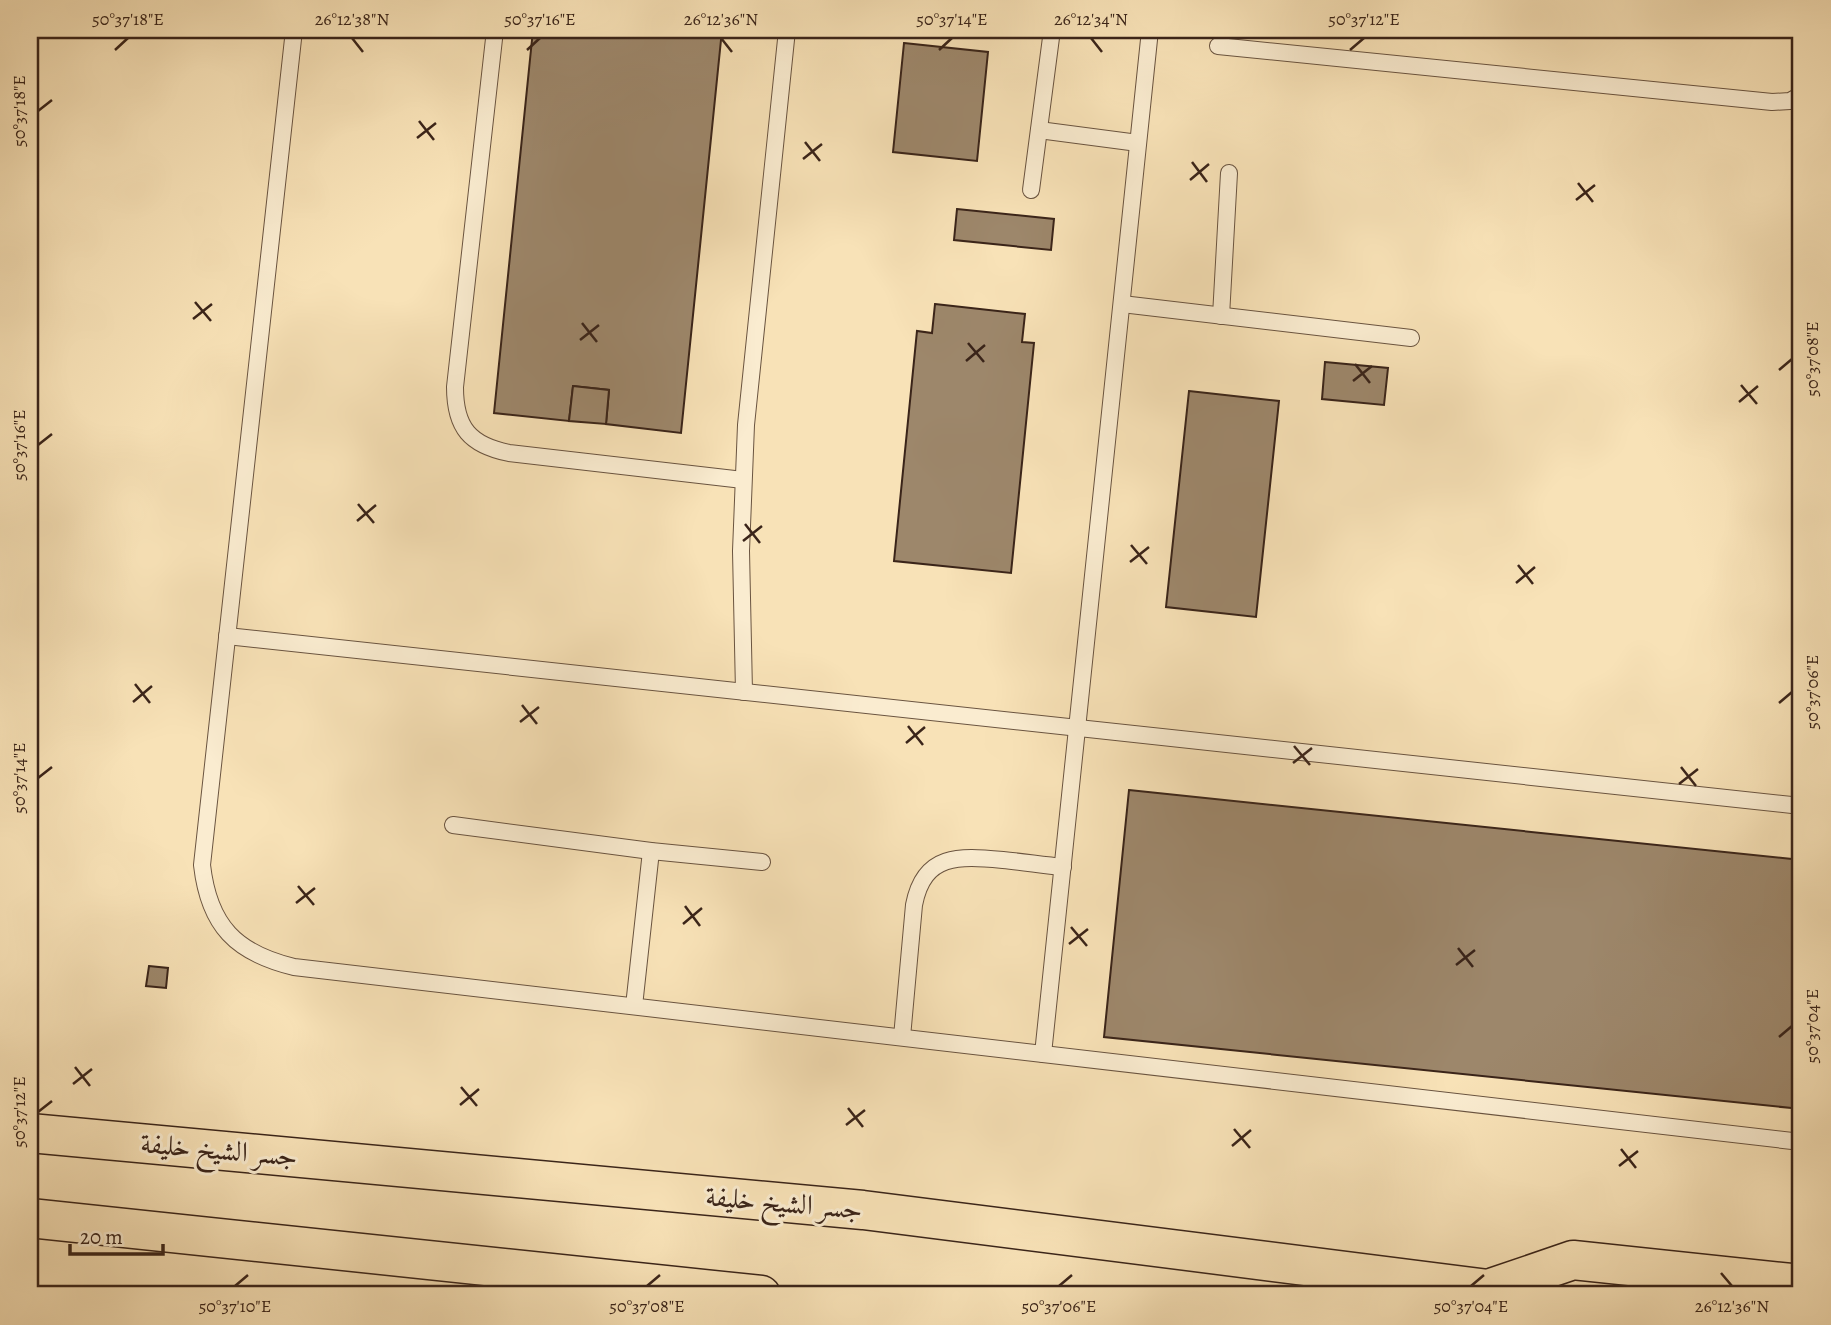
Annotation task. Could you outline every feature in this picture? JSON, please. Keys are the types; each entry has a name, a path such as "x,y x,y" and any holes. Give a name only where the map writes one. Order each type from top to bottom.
{"highway":[{"name":"جسر الشيخ خليفة","path":"30,1133 863,1210 1535,1295"},
{"path":"30,1217 761,1295"},
{"path":"1488,1289 1573,1260 1801,1284"}],"lane":[{"path":"295,30 202,865 205,890 214,913 229,934 247,950 270,961 295,967 1801,1142"},
{"path":"495,30 455,387 455,407 462,425 474,440 490,449 509,453 743,480"},
{"path":"744,692 741,551 746,425 787,30"},
{"path":"1031,190 1052,30"},
{"path":"1043,1054 1150,30"},
{"path":"1218,46 1772,103 1790,101 1801,95"},
{"path":"1039,130 1138,143"},
{"path":"1221,316 1229,173"},
{"path":"1122,304 1411,338"},
{"path":"227,636 1801,806"},
{"path":"453,825 651,851 762,862"},
{"path":"635,1006 651,851"},
{"path":"902,1037 914,905 917,889 925,876 937,865 968,857 1063,867"}],"building":[{"path":"533,30 722,30 681,433 606,424 609,390 573,386 569,421 494,413"},
{"path":"904,43 988,52 977,161 893,152"},
{"path":"957,209 1054,219 1051,250 954,240"},
{"path":"935,304 1025,314 1022,342 1034,343 1011,573 894,561 917,331 932,333"},
{"path":"1325,362 1388,368 1384,405 1322,399"},
{"path":"573,386 609,390 606,424 569,421"},
{"path":"1189,391 1279,401 1256,617 1166,607"},
{"path":"1129,790 1801,860 1801,1109 1104,1037"},
{"path":"149,966 168,968 166,988 146,986"}]}
